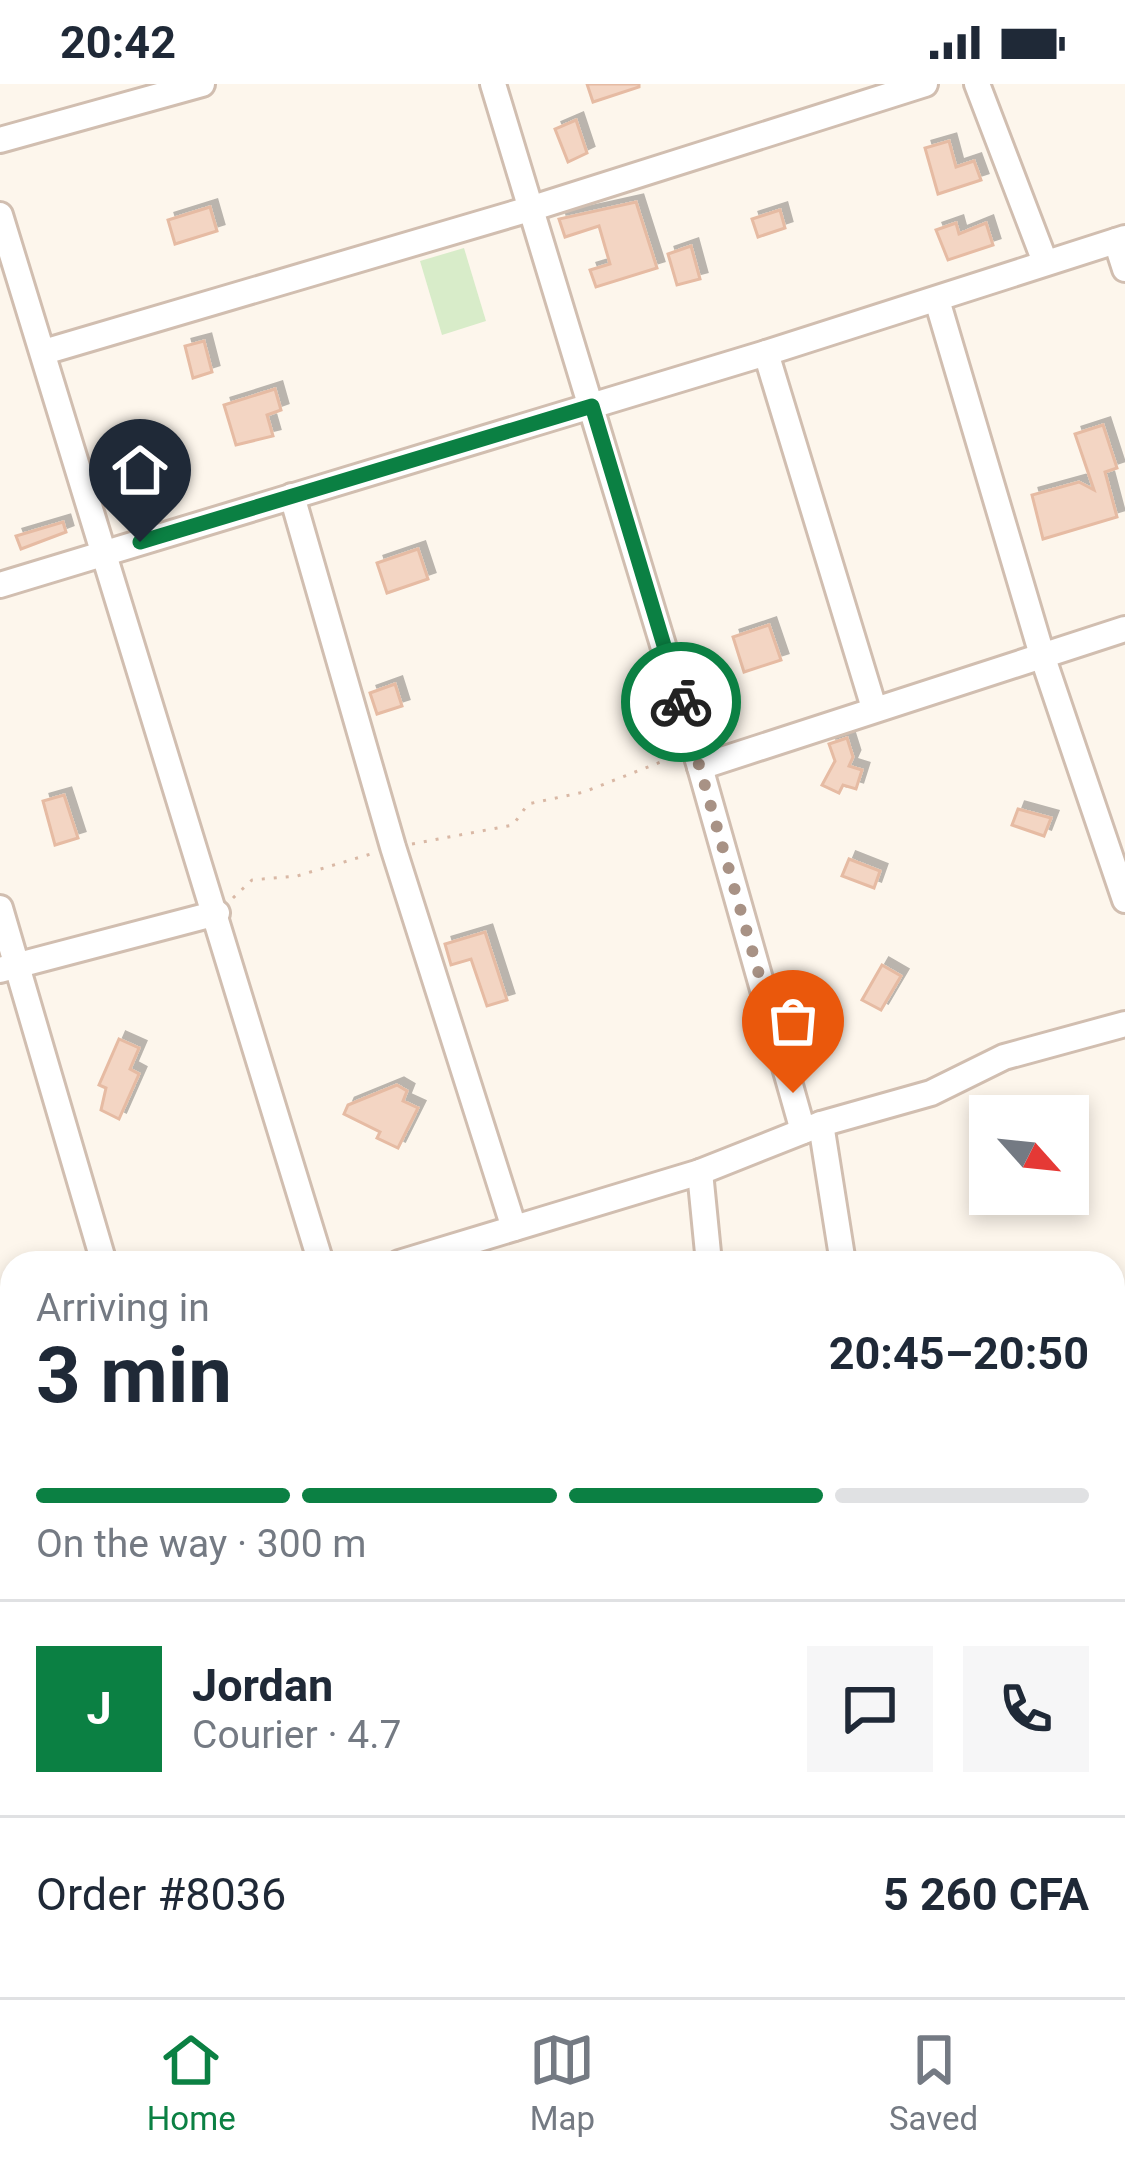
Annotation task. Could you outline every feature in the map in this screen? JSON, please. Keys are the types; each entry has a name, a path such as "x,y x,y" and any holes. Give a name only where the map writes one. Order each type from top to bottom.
{"street":[{"path":"0,140 145,92 202,84"},
{"path":"493,84 812,1127 840,1251"},
{"path":"44,352 533,208 925,84"},
{"path":"977,84 1045,262"},
{"path":"0,215 317,1251"},
{"path":"0,585 766,353 1121,239 1125,269"},
{"path":"937,300 1042,656 1125,900"},
{"path":"766,353 874,707"},
{"path":"292,496 393,848 514,1228"},
{"path":"698,758 1125,629"},
{"path":"0,908 9,967 100,1251"},
{"path":"9,967 217,913"},
{"path":"438,1251 700,1172 812,1127 931,1094 1004,1057 1125,1024"},
{"path":"700,1172 708,1251"}],"path":[{"path":"217,913 252,880 297,876 393,848 513,824 528,804 698,758"}],"green space":[{"path":"464,248 486,321 442,335 420,261"}],"building":[{"path":"587,84 639,84 639,87 593,102"},
{"path":"576,120 587,153 568,162 555,129"},
{"path":"949,141 956,167 974,161 981,180 938,194 925,148"},
{"path":"636,202 657,268 596,287 590,270 610,264 599,226 565,237 559,219"},
{"path":"210,207 217,231 175,244 168,220"},
{"path":"780,210 785,228 758,237 752,219"},
{"path":"956,223 959,234 986,223 993,245 948,260 936,230"},
{"path":"691,246 700,279 677,285 668,254"},
{"path":"204,341 212,372 193,378 185,346"},
{"path":"275,389 281,410 267,415 273,436 236,445 224,405"},
{"path":"1103,425 1117,468 1105,472 1117,517 1043,539 1032,495 1079,482 1094,490 1075,434"},
{"path":"63,522 66,532 21,549 16,536"},
{"path":"418,549 428,579 387,593 377,563"},
{"path":"769,625 781,660 744,672 733,637"},
{"path":"395,684 402,706 377,714 370,693"},
{"path":"847,738 853,757 849,766 862,770 856,789 843,785 839,793 822,785 835,761 829,744"},
{"path":"64,795 78,838 55,845 43,801"},
{"path":"1018,809 1051,818 1044,836 1012,825"},
{"path":"849,859 880,871 874,888 842,876"},
{"path":"485,932 507,1000 487,1006 471,959 451,965 445,944"},
{"path":"882,965 901,976 881,1010 862,1000"},
{"path":"119,1039 139,1048 130,1069 139,1074 119,1119 101,1110 106,1088 99,1085"},
{"path":"397,1085 407,1091 403,1101 418,1108 398,1148 377,1138 380,1132 344,1114 348,1105"}],"way so far":[{"path":"681,702 793,1093"}],"route":[{"path":"140,542 592,406 681,702"}]}
